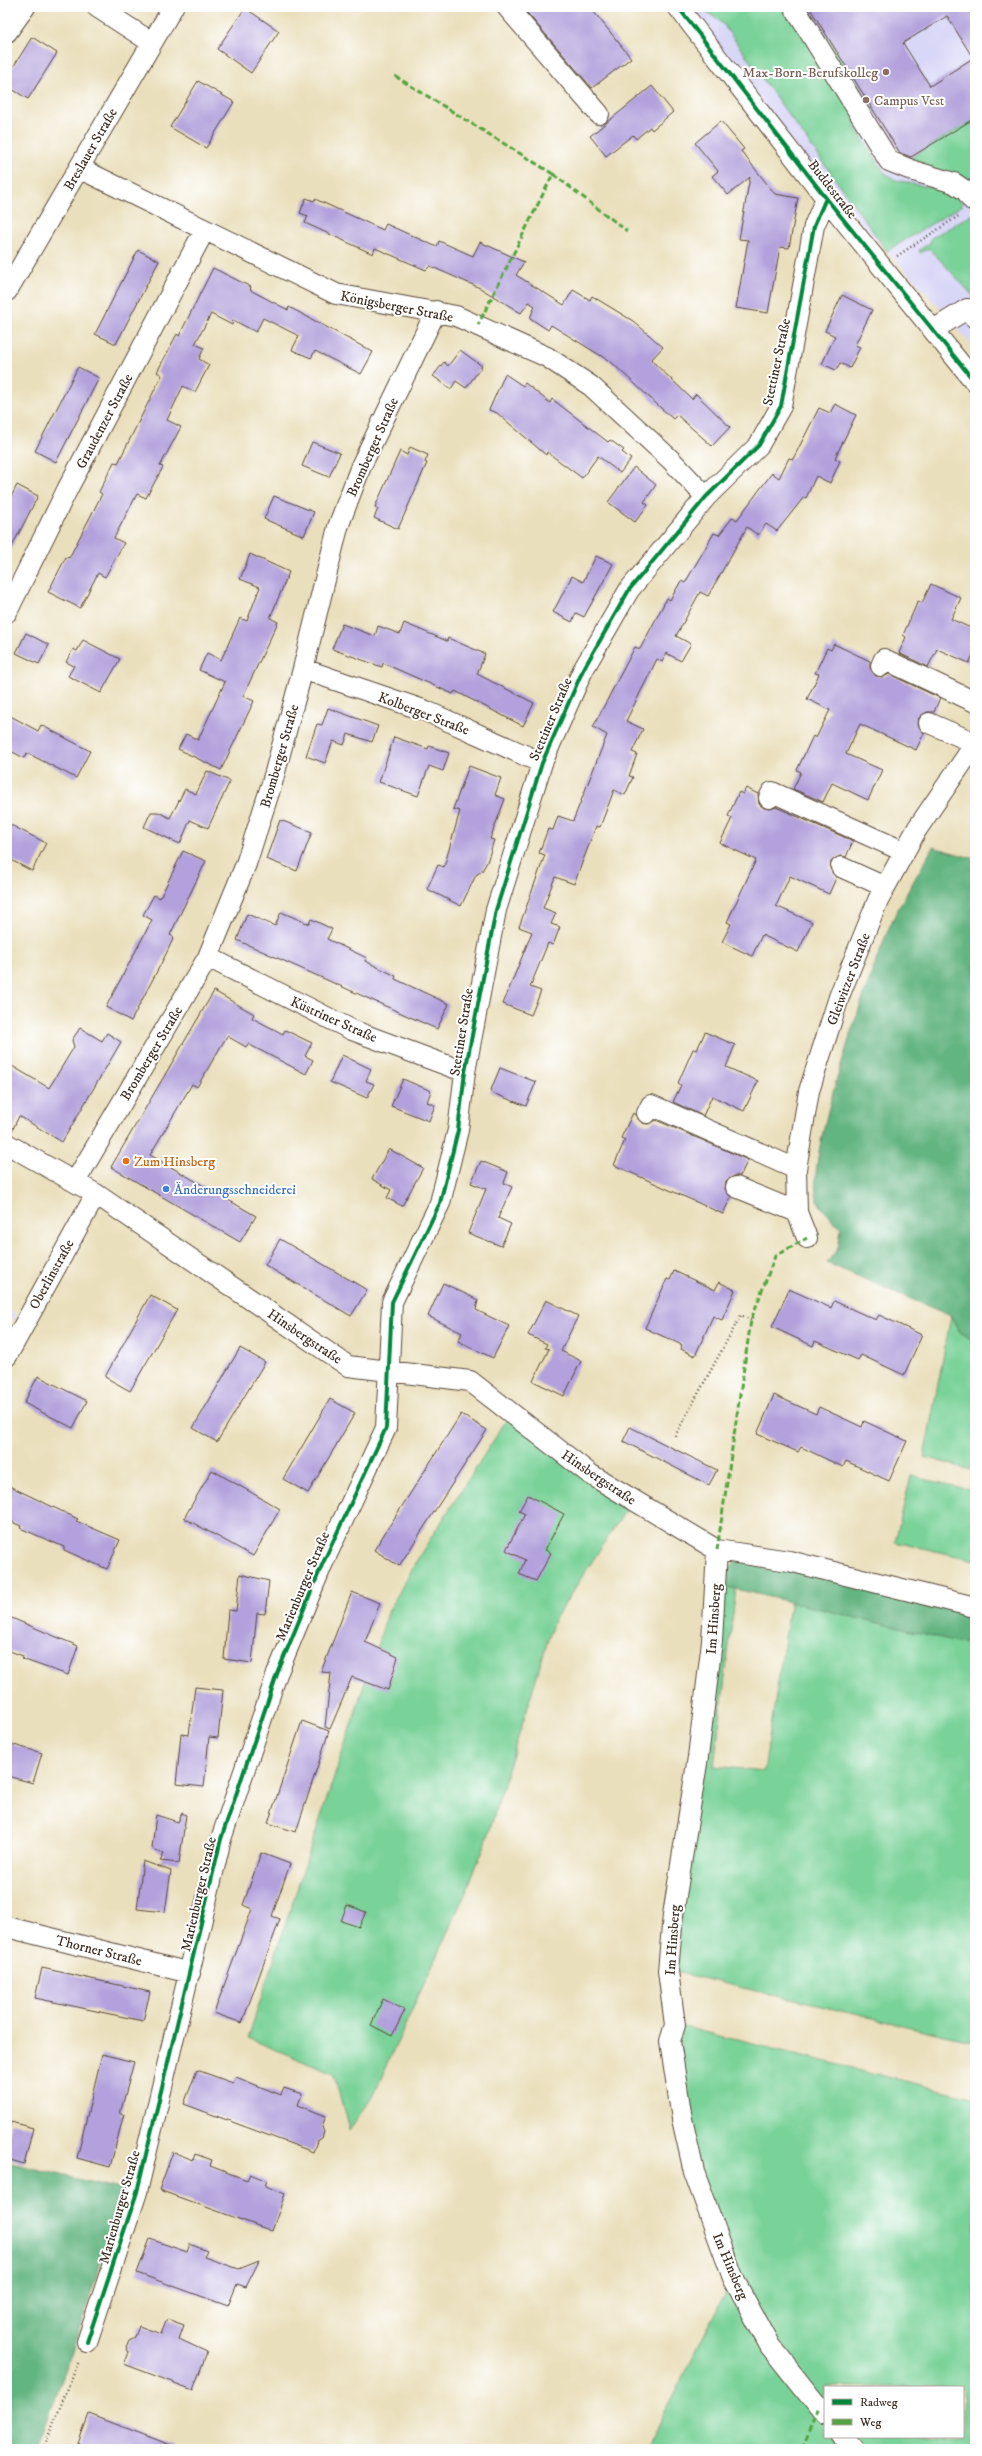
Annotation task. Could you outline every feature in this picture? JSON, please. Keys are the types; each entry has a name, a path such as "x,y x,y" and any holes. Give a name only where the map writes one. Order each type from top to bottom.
{"street":[{"path":"7,32 25,7"},
{"path":"97,7 151,42"},
{"name":"Breslauer Straße","path":"7,291 151,42 173,7"},
{"path":"507,7 599,114"},
{"name":"Buddestraße","path":"678,7 826,198 975,382"},
{"path":"794,7 889,161 914,171 954,183 966,191 972,200"},
{"name":"Königsberger Straße","path":"79,168 336,294 436,311 478,324 547,357 591,386 671,460 706,497"},
{"name":"Stettiner Straße","path":"388,1371 392,1302 440,1203 458,1130 465,1072 496,910 542,763 583,670 629,590 706,497 759,445 781,406 814,226 826,198"},
{"name":"Graudenzer Straße","path":"7,612 68,488 204,230"},
{"path":"933,330 967,309 975,318"},
{"name":"Bromberger Straße","path":"75,1182 208,957 246,864 272,783 303,669 338,527 361,466 436,311"},
{"path":"881,666 884,659 975,702"},
{"name":"Kolberger Straße","path":"303,669 426,711 542,763"},
{"path":"929,722 975,743"},
{"name":"Gleiwitzer Straße","path":"807,1238 797,1212 796,1169 810,1092 840,994 885,887 917,829 975,743"},
{"path":"769,798 772,792 905,852"},
{"path":"841,867 885,887"},
{"name":"Küstriner Straße","path":"208,957 352,1030 465,1072"},
{"path":"647,1112 651,1105 796,1169"},
{"name":"Hinsbergstraße","path":"7,1144 96,1194 348,1366 470,1381 590,1474 717,1550"},
{"path":"736,1186 797,1212"},
{"name":"Oberlinstraße","path":"7,1356 96,1194"},
{"name":"Marienburger Straße","path":"87,2342 137,2192 221,1839 277,1674 322,1565 386,1428 388,1371"},
{"path":"717,1550 789,1561 975,1607"},
{"name":"Im Hinsberg","path":"717,1550 710,1664 698,1757 672,1923 668,1971 675,2026 670,2040 682,2119 694,2172 733,2278 770,2346 824,2414"},
{"name":"Thorner Straße","path":"7,1927 190,1973"},
{"path":"844,2438 853,2449"}],"path":[{"path":"914,243 956,217"},
{"path":"675,1436 741,1315 751,1320"},
{"path":"43,2449 87,2342"}],"shaded area":[{"name":"Campus Vest","path":"682,7 975,7 975,350 943,311 832,192"},
{"path":"7,1309 15,1314 7,1331"}],"green space":[{"path":"701,7 809,7 875,112 855,127 884,172 895,180 948,191 955,194 963,205 887,251 723,24"},
{"path":"975,119 975,183 905,161"},
{"path":"972,215 975,218 975,298 929,248 920,253 919,250 930,243 931,238"},
{"path":"933,847 975,859 975,1342 959,1331 951,1316 827,1263 838,1248 841,1229 820,1205 818,1201 816,1180 820,1148 829,1107 870,978 892,921"},
{"path":"951,1316 959,1331 975,1342 975,1471 924,1457"},
{"path":"511,1413 632,1500 554,1620 486,1842 467,1889 373,2096 349,2130 334,2074 248,2038 389,1610 420,1555"},
{"path":"911,1476 975,1491 975,1560 895,1542"},
{"path":"737,1560 975,1607 975,1646 715,1584"},
{"path":"715,1584 736,1589 714,1766 764,1771 791,1600 975,1646 975,2042 675,1972"},
{"path":"675,2025 975,2098 975,2449 853,2449 844,2438 964,2438 964,2386 824,2386 824,2414 770,2346 694,2172"},
{"path":"7,2162 124,2190 70,2358 37,2449 7,2449"},
{"path":"732,2280 824,2415 824,2438 843,2438 851,2449 646,2449"}],"building":[{"path":"522,7 590,7 631,58 592,88"},
{"name":"Max-Born-Berufskolleg","path":"809,7 975,7 975,118 911,157 900,153","holes":["947,16 973,58 930,86 903,43"]},
{"path":"245,8 279,31 251,73 217,49"},
{"path":"32,37 57,53 28,99 7,86 7,77"},
{"path":"198,81 234,102 206,148 170,127"},
{"path":"652,86 673,112 652,130 650,127 636,139 633,135 606,156 590,136"},
{"path":"721,121 744,149 741,151 775,194 798,198 789,248 780,247 768,313 736,308 748,240 739,239 750,177 728,195 712,176 718,171 695,143"},
{"path":"306,198 314,201 315,199 383,230 386,224 437,247 439,241 473,256 480,242 524,262 516,275 564,305 573,290 590,300 592,296 633,321 663,347 651,360 692,399 696,394 730,427 712,446 677,415 673,419 611,362 551,325 548,330 530,318 535,306 529,302 521,313 480,288 430,266 426,270 375,248 373,254 305,223 308,216 300,213"},
{"path":"138,250 159,261 116,344 95,334"},
{"path":"213,268 251,287 250,290 288,310 289,307 373,352 361,374 315,351 311,358 292,350 299,336 263,318 256,332 233,320 232,325 211,314 195,344 204,348 199,359 209,365 195,392 183,386 167,420 181,427 160,466 163,467 146,498 137,494 114,538 124,543 105,577 98,573 80,608 48,592 66,557 69,558 102,494 99,492 114,462 118,463 162,375 157,372 177,334 179,336"},
{"path":"842,295 872,310 855,345 860,347 850,368 840,363 836,370 822,364 835,336 825,331"},
{"path":"460,350 482,366 466,388 456,381 451,389 433,376 444,362 448,366"},
{"path":"78,367 99,378 56,462 35,451"},
{"path":"505,374 523,386 525,383 550,403 552,399 608,442 610,440 624,450 622,452 631,459 620,473 598,456 582,478 547,452 546,455 497,413 489,410"},
{"path":"835,404 856,415 835,458 840,461 830,483 816,476 806,498 804,497 777,531 766,524 758,535 747,527 708,596 700,592 676,636 691,644 681,661 666,653 662,662 657,659 626,721 643,729 632,752 637,754 629,776 633,777 625,795 614,790 600,827 596,826 574,884 555,877 543,908 556,913 551,924 560,927 553,945 548,943 530,987 541,991 531,1015 503,1004 532,932 519,927 545,855 539,853 548,829 553,830 558,816 573,821 607,735 593,727 635,647 640,649 667,598 670,600 681,581 685,583 714,533 719,535 733,517 737,520 772,473 779,478 789,458 793,459 819,408 830,413"},
{"path":"312,442 340,453 329,477 302,466"},
{"path":"410,447 428,455 425,462 427,463 398,529 374,518 378,509 375,507 400,451 407,455"},
{"path":"634,467 656,485 644,502 648,505 635,522 608,502"},
{"path":"17,485 38,496 7,556 7,505"},
{"path":"274,496 314,512 304,536 264,519"},
{"path":"250,554 289,572 270,618 278,622 243,696 254,701 221,770 178,749 186,734 198,740 225,682 199,670 207,653 221,660 240,618 247,621 260,587 240,579"},
{"path":"596,556 613,564 584,617 576,613 572,622 553,612 572,576 583,582"},
{"path":"931,584 961,598 951,619 975,630 975,651 969,663 937,649 928,667 899,653 906,637 903,635 918,601 922,603"},
{"path":"404,623 447,641 448,638 485,654 477,674 534,703 523,726 455,691 453,694 383,663 382,667 332,649 342,624 375,636 378,626 400,634"},
{"path":"26,633 49,645 39,664 16,653"},
{"path":"83,640 120,659 101,693 68,676 74,666 66,662 73,649 77,651"},
{"path":"834,644 870,661 870,668 876,676 883,677 889,674 940,698 934,712 927,712 919,718 918,725 924,733 916,750 860,724 846,754 882,770 868,800 832,783 823,802 793,789 801,772 797,770 813,736 816,738 830,710 807,699 819,674 815,673 827,648 831,650"},
{"path":"328,708 378,726 372,742 348,734 344,745 333,741 325,763 306,756 317,724 322,725"},
{"path":"7,714 38,731 41,725 90,751 76,778 27,753 24,758 7,749"},
{"path":"394,737 428,749 429,746 449,753 443,771 429,766 418,796 379,782"},
{"path":"469,766 501,778 495,795 505,799 490,839 494,840 487,862 482,871 476,875 461,906 427,889 438,865 444,867 460,811 453,809"},
{"path":"207,771 230,781 208,828 190,820 180,844 144,827 151,812 158,812 170,818 185,789 196,794"},
{"path":"746,788 758,794 759,804 764,808 770,809 776,807 853,841 846,857 840,856 831,862 830,868 836,878 829,894 790,876 776,906 812,922 798,952 762,935 752,956 722,942 731,924 727,922 756,860 720,843 732,818 728,816 739,792 743,794"},
{"path":"280,820 312,832 297,871 266,859"},
{"path":"7,823 46,843 32,871 7,858"},
{"path":"183,851 206,861 170,935 174,937 131,1021 106,1007 152,920 143,915 154,895 160,898"},
{"path":"281,912 309,924 311,919 332,929 327,939 367,958 365,961 396,976 395,979 449,1004 437,1029 237,940 247,914 275,926"},
{"path":"214,991 254,1014 252,1018 283,1034 285,1030 312,1043 305,1056 313,1060 306,1074 248,1044 246,1047 227,1036 197,1087 192,1084 150,1155 256,1216 240,1242 111,1167"},
{"path":"80,1028 102,1041 107,1033 121,1042 62,1142 19,1116 11,1133 7,1133 7,1063 49,1088 74,1047 72,1040"},
{"path":"705,1032 735,1045 726,1067 758,1081 744,1111 712,1096 703,1116 673,1102 681,1085 678,1083 693,1049 697,1050"},
{"path":"342,1055 371,1069 366,1081 374,1084 367,1098 330,1082"},
{"path":"500,1068 536,1082 526,1106 490,1092"},
{"path":"403,1079 431,1091 427,1102 435,1105 429,1121 391,1106"},
{"path":"633,1113 642,1123 648,1124 656,1120 748,1160 740,1176 734,1176 726,1182 725,1189 731,1197 723,1214 614,1165 625,1140 621,1138"},
{"path":"389,1149 423,1168 402,1206 387,1198 391,1190 372,1179"},
{"path":"481,1161 508,1172 504,1183 512,1187 498,1218 511,1224 501,1246 468,1233 486,1189 471,1183"},
{"path":"280,1239 367,1290 351,1316 265,1265"},
{"path":"674,1271 715,1290 719,1282 735,1290 722,1320 713,1316 695,1356 681,1349 682,1345 645,1328 667,1279 670,1280"},
{"path":"443,1283 478,1300 476,1310 509,1326 493,1358 458,1341 462,1333 428,1316"},
{"path":"789,1289 831,1308 834,1301 876,1320 879,1315 922,1335 904,1375 861,1355 858,1360 815,1341 813,1346 772,1327"},
{"path":"150,1295 177,1310 130,1391 105,1377"},
{"path":"546,1300 578,1316 561,1351 581,1361 564,1396 533,1381 549,1349 545,1348 547,1344 528,1335"},
{"path":"240,1348 265,1362 217,1442 193,1428"},
{"path":"38,1376 87,1401 73,1428 24,1403"},
{"path":"774,1395 816,1414 819,1407 862,1427 864,1421 907,1441 889,1481 846,1461 843,1467 801,1447 798,1452 757,1434"},
{"path":"330,1399 355,1413 308,1493 283,1479"},
{"path":"461,1414 487,1430 399,1566 374,1550"},
{"path":"630,1427 717,1470 709,1485 623,1441"},
{"path":"212,1470 280,1509 253,1556 184,1518"},
{"path":"7,1485 78,1519 76,1521 120,1540 107,1569 64,1550 64,1547 20,1528 21,1526 7,1520"},
{"path":"528,1495 564,1514 545,1550 551,1553 536,1581 519,1574 525,1560 506,1550 525,1514 519,1511"},
{"path":"240,1574 269,1581 265,1614 257,1613 252,1663 224,1659 228,1610 236,1611"},
{"path":"352,1592 380,1603 365,1642 398,1657 388,1690 352,1677 330,1729 325,1727 331,1673 321,1672"},
{"path":"7,1616 78,1646 68,1675 22,1659 23,1656 7,1650"},
{"path":"195,1687 223,1690 218,1738 209,1737 204,1787 176,1784 181,1734 189,1735"},
{"path":"302,1721 329,1731 296,1832 268,1823"},
{"path":"7,1743 42,1753 33,1783 7,1776"},
{"path":"182,1813 186,1815 179,1863 160,1861 164,1854 152,1848 156,1815 178,1822"},
{"path":"261,1853 290,1864 272,1916 280,1919 242,2023 214,2013 252,1909 243,1905"},
{"path":"143,1861 171,1871 165,1912 137,1909"},
{"path":"347,1905 366,1912 359,1927 341,1921"},
{"path":"42,1968 150,1992 143,2021 35,1998"},
{"path":"383,1999 405,2010 392,2036 371,2025"},
{"path":"102,2054 134,2062 120,2114 124,2114 110,2167 77,2158"},
{"path":"197,2070 233,2083 236,2077 281,2095 284,2088 302,2094 298,2105 326,2116 322,2127 324,2132 322,2138 317,2141 313,2152 184,2104"},
{"path":"11,2122 33,2128 24,2164 7,2159 7,2137"},
{"path":"173,2152 193,2160 195,2154 212,2160 210,2166 247,2180 250,2174 267,2181 265,2186 285,2194 272,2231 159,2190"},
{"path":"150,2239 187,2252 190,2244 207,2251 204,2257 239,2269 259,2261 246,2287 237,2284 228,2306 137,2273"},
{"path":"167,2319 184,2325 179,2339 207,2352 193,2390 124,2364 129,2353 126,2347 129,2340 135,2337 139,2326 161,2334"},
{"path":"89,2414 176,2447 176,2449 76,2449"}],"marked path":[{"path":"395,76 553,174 478,325"},
{"path":"553,174 627,231"},
{"path":"717,1550 751,1320 775,1256 807,1238"},
{"path":"802,2449 820,2409"}],"cycle path":[{"path":"678,7 826,198 975,382"},
{"path":"87,2342 137,2192 221,1839 277,1674 322,1565 386,1428 392,1302 440,1203 458,1130 465,1072 496,910 542,763 583,670 629,590 706,497 759,445 781,406 814,226 826,198"}],"place":[{"name":"Max-Born-Berufskolleg","path":"886,72"},
{"name":"Campus Vest","path":"866,100"},
{"name":"Zum Hinsberg","path":"126,1161"},
{"name":"Änderungsschneiderei","path":"166,1189"}]}
